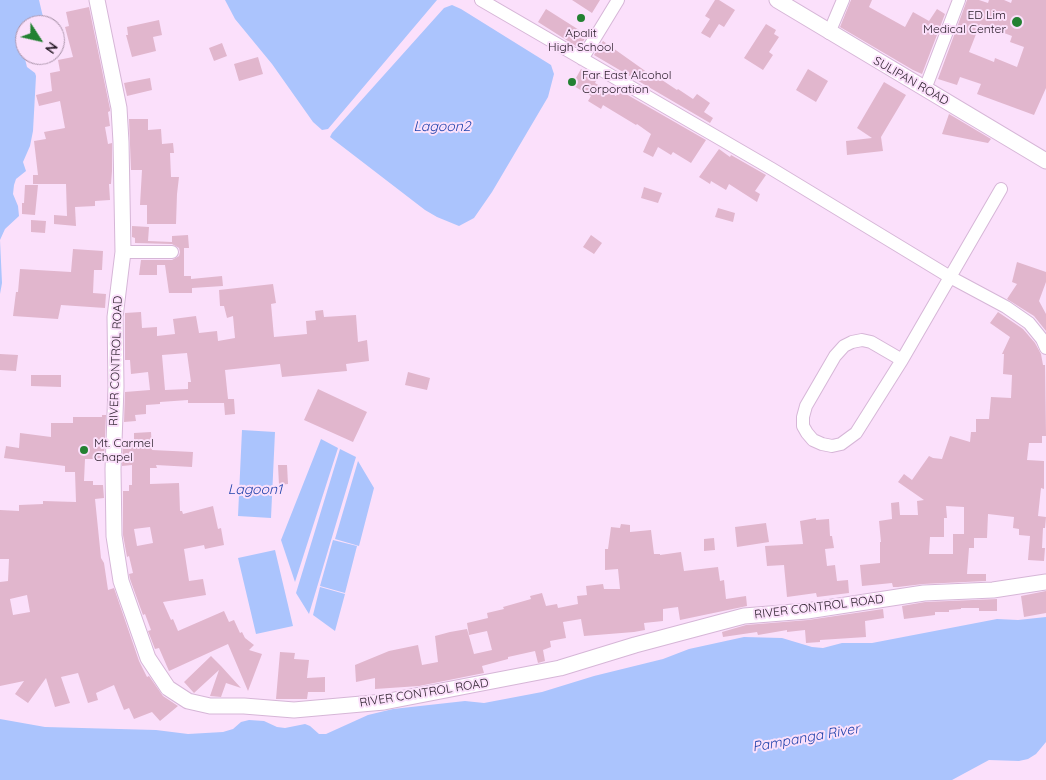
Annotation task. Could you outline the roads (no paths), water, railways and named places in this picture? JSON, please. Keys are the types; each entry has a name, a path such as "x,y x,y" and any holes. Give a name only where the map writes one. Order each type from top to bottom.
{"street":[{"name":"RIVER CONTROL ROAD","path":"98,0 119,108 124,252 115,317 114,536 121,581 148,658 168,688 188,701 210,706 244,706 294,710 384,702 560,668 635,645 744,616 806,611 924,593 993,590 1046,582"},
{"path":"481,0 772,169 950,277 1018,315 1036,330 1046,348"},
{"path":"582,59 618,0"},
{"name":"SULIPAN ROAD","path":"777,0 793,4 829,33 1046,161"},
{"path":"829,33 843,0"},
{"path":"925,89 959,0"},
{"path":"902,360 870,342 862,340 844,346 835,356 806,406 803,426 807,433 813,440 832,446 850,439 862,424 902,360 1001,189"},
{"path":"124,252 172,252"}],"water":[{"path":"0,0 39,0 43,15 15,15 15,65 26,65 36,76 33,131 30,146 23,162 26,171 16,179 14,185 13,194 18,206 19,216 5,229 0,240"},
{"path":"225,0 437,0 328,129 322,130 313,122 272,64 235,19"},
{"name":"Lagoon2","path":"452,5 551,65 554,74 548,97 492,192 474,218 459,226 425,210 330,137 444,8"},
{"path":"0,240 2,283 0,294"},
{"name":"Lagoon1","path":"242,430 275,432 271,518 238,516"},
{"path":"321,439 338,448 295,582 281,540"},
{"path":"340,449 356,457 309,614 296,593"},
{"path":"358,461 374,488 359,546 335,539"},
{"path":"333,540 357,546 345,593 320,586"},
{"path":"275,550 293,626 256,634 238,558"},
{"path":"320,587 345,594 335,631 313,615"},
{"name":"Pampanga River","path":"1046,617 1046,742 1036,754 1028,759 1019,761 989,760 952,780 0,780 0,719 45,727 156,730 188,734 223,732 233,729 241,722 249,720 264,721 277,727 285,728 305,724 319,734 326,734 368,715 393,709 465,701 484,703 542,692 594,676 663,659 689,649 744,637 782,638 812,647 823,648 842,643 872,643 997,619 1018,620"}],"place":[{"name":"Apalit High School","path":"581,18"},
{"name":"ED Lim Medical Center","path":"1017,22"},
{"name":"Far East Alcohol Corporation","path":"572,82"},
{"name":"Mt. Carmel Chapel","path":"84,450"}]}
